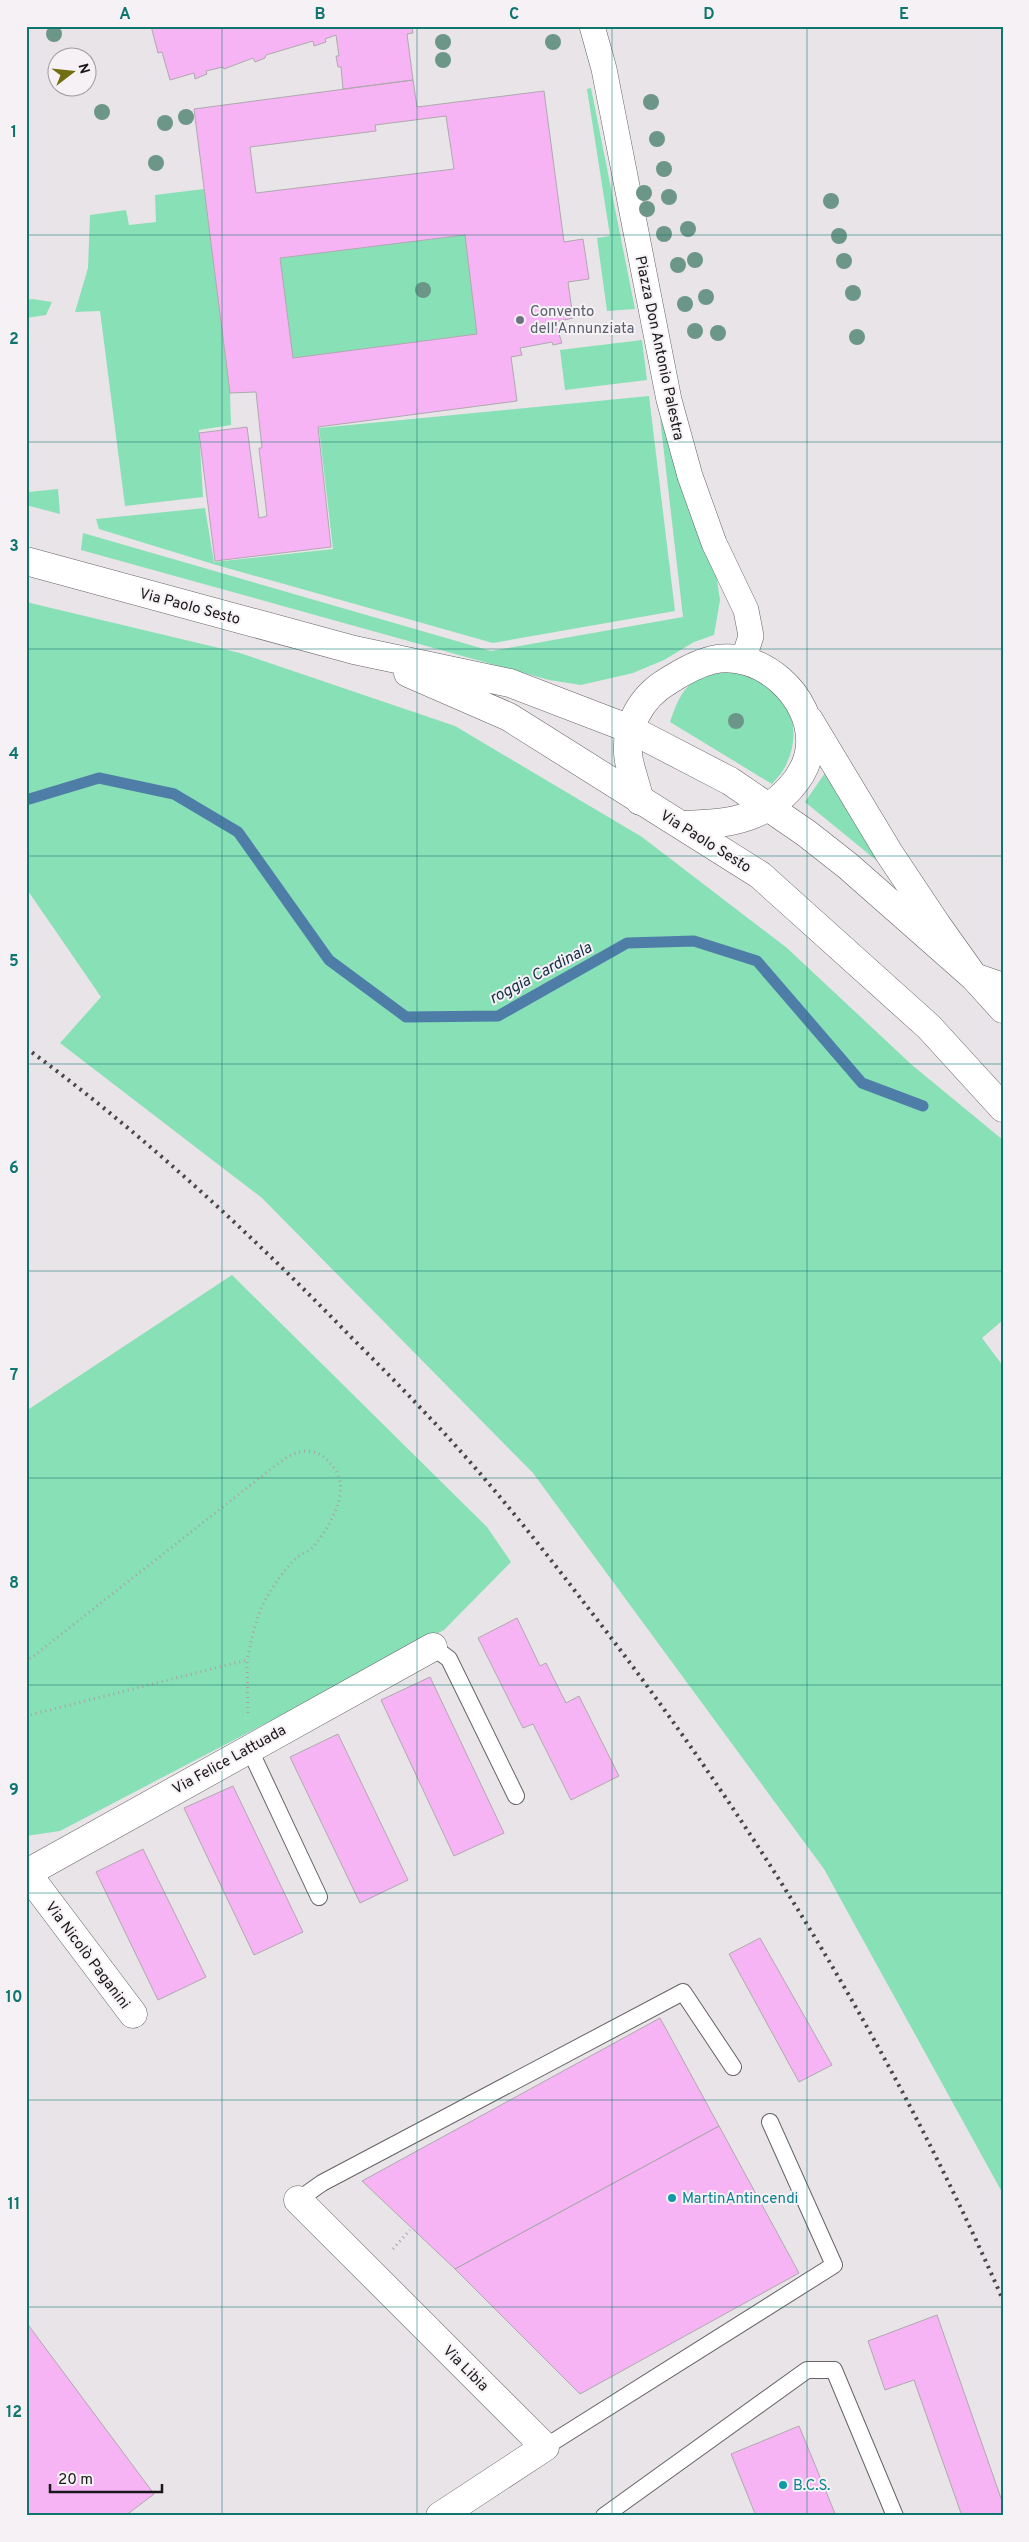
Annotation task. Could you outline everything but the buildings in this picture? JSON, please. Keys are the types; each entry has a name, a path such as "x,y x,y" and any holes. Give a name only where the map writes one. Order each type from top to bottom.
{"street":[{"name":"Piazza Don Antonio Palestra","path":"592,26 604,68 669,400 690,476 714,543 746,610 750,636 743,660"},
{"name":"Via Paolo Sesto","path":"26,561 354,650 510,683 630,729 730,781 769,808 848,866 974,977"},
{"name":"Via Paolo Sesto","path":"354,650 509,717 760,875 835,940 929,1027 1003,1108"},
{"path":"640,801 629,759 630,729 640,705 659,686 687,669 714,660 743,660"},
{"name":"Via Paolo Sesto","path":"743,660 768,670 790,689 889,853 936,925 974,977 1003,1009"},
{"path":"682,825 724,823 750,816 769,808 786,794 801,773 810,745 805,713"},
{"path":"974,977 1003,987"},
{"name":"Via Felice Lattuada","path":"26,1873 433,1647"},
{"name":"Via Nicolò Paganini","path":"26,1873 133,2014"},
{"name":"Via Libia","path":"298,2200 545,2448"},
{"path":"440,2516 545,2448"}],"lane":[{"path":"433,1647 449,1660 516,1796"},
{"path":"249,1748 319,1897"},
{"path":"298,2200 322,2183 683,1992 733,2067"},
{"path":"545,2448 834,2265 770,2122"},
{"path":"604,2516 807,2370 834,2370 895,2516"}],"path":[{"path":"26,1662 276,1465 292,1454 308,1451 324,1455 338,1473 341,1492 337,1509 313,1548 297,1557 282,1574 267,1598 255,1626 247,1660 249,1748"},
{"path":"26,1716 247,1660"}],"green space":[{"path":"591,88 635,309 607,311 597,238 610,236 587,89"},
{"path":"204,189 230,393 231,425 199,430 203,497 125,506 100,311 75,312 88,268 90,215 126,210 129,225 156,222 155,195"},
{"path":"465,235 477,334 293,358 280,258"},
{"path":"26,300 52,302 46,315 26,318"},
{"path":"642,340 647,380 565,390 560,350"},
{"path":"649,396 675,611 493,643 213,564 99,529 96,519 205,508 214,562 333,549 319,428"},
{"path":"660,418 715,567 720,600 714,635 694,642 664,660 633,673 581,685 549,680 81,550 83,533 491,651 683,617"},
{"path":"26,477 28,492 58,489 60,514 26,505"},
{"path":"26,602 240,653 455,726 642,837 787,948 912,1065 1003,1140 1003,1320 982,1338 1003,1366 1003,2194 824,1869 533,1473 262,1198 60,1043 101,997 26,888"},
{"path":"730,670 760,677 780,694 787,704 793,728 791,753 783,770 772,784 670,722 679,699 690,685 706,676"},
{"path":"825,773 879,855 876,860 805,802"},
{"path":"232,1275 487,1527 511,1562 444,1630 60,1831 26,1836 26,1411"}],"waterway":[{"name":"roggia Cardinala","path":"26,800 99,778 174,794 238,832 329,960 406,1017 498,1016 627,943 694,941 757,961 862,1083 923,1106"}],"railway":[{"path":"26,1048 112,1115 153,1150 235,1223 313,1298 391,1377 471,1463 567,1580 646,1685 705,1768 762,1853 816,1939 867,2027 915,2116 961,2207 1003,2300"}],"place":[{"name":"Convento dell'Annunziata","path":"520,320"},
{"name":"MartinAntincendi","path":"672,2198"},
{"name":"B.C.S.","path":"783,2485"}]}
